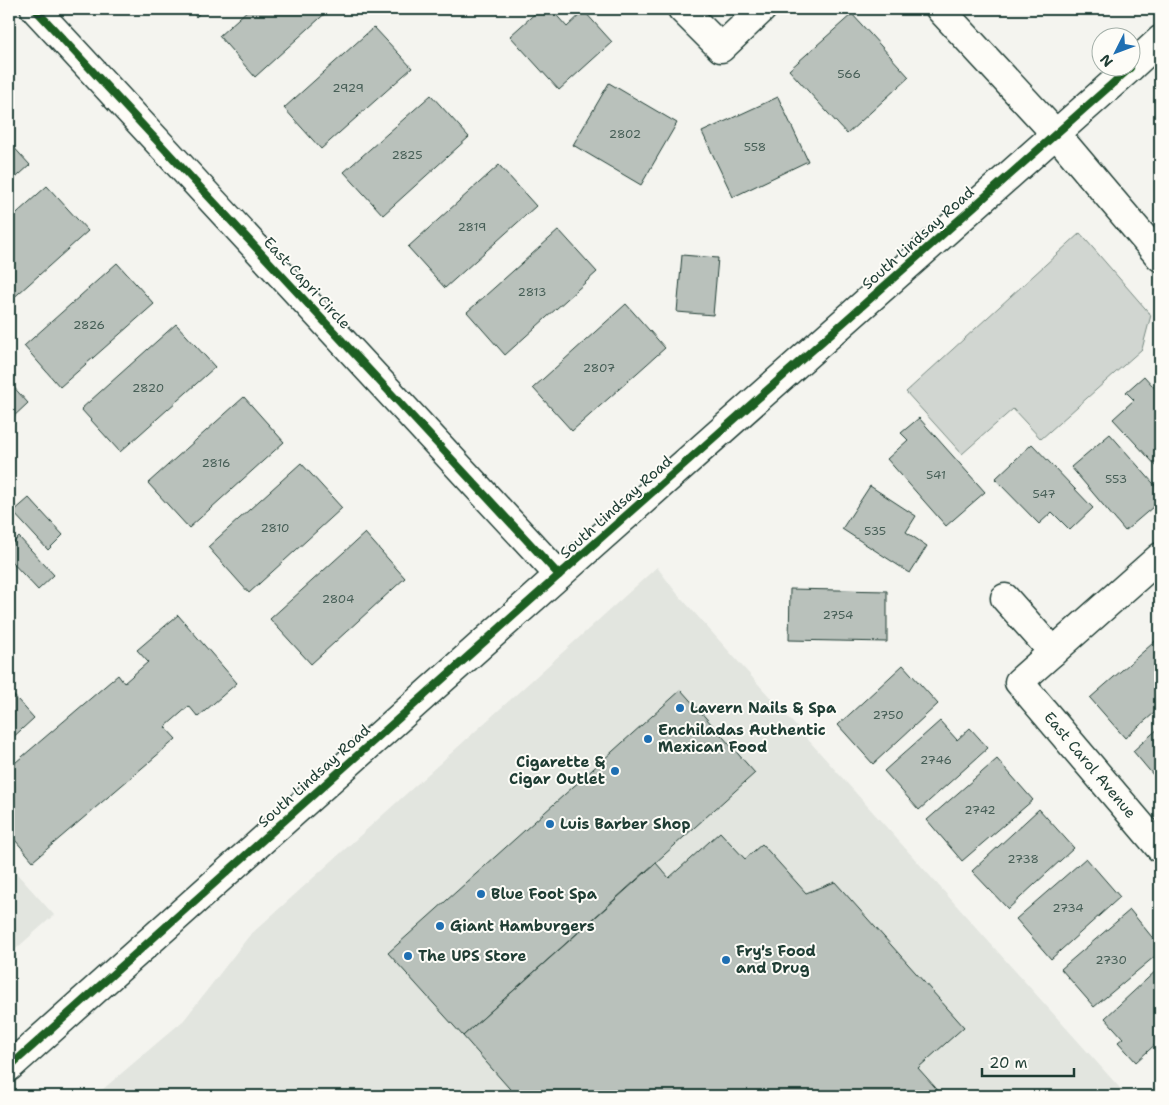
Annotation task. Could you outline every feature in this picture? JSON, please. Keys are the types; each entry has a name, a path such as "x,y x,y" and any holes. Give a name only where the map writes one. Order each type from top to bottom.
{"street":[{"name":"East Capri Circle","path":"35,9 559,575"},
{"path":"682,9 721,48 762,9"},
{"path":"940,9 1056,134 1160,257"},
{"name":"South Lindsay Road","path":"1142,57 1160,40"},
{"name":"South Lindsay Road","path":"9,1068 559,575 1119,78"},
{"path":"1005,598 1053,652 1160,557"},
{"name":"East Carol Avenue","path":"1053,652 1019,682 1160,848"}],"shaded area":[{"path":"1080,233 1151,315 1142,349 1041,439 1013,409 962,454 906,392"},
{"path":"657,567 675,591 1127,1096 95,1096 184,1020 249,936"},
{"path":"9,865 54,915 9,955"}],"building":[{"path":"189,9 204,9 196,17"},
{"path":"249,9 330,9 255,77 219,36"},
{"path":"540,9 551,9 567,27 584,11 612,42 559,90 510,36"},
{"path":"852,14 909,77 847,134 789,70"},
{"path":"374,27 412,68 321,149 284,108"},
{"path":"609,83 677,123 641,185 573,145"},
{"path":"431,95 469,137 383,215 344,172"},
{"path":"778,97 808,161 733,197 702,132"},
{"path":"9,142 30,165 9,184"},
{"path":"499,165 536,206 445,288 408,247"},
{"path":"47,186 88,231 9,302 9,220"},
{"path":"559,230 597,272 505,355 467,312"},
{"path":"682,255 718,258 713,315 677,312"},
{"path":"117,263 154,304 60,387 24,346"},
{"path":"626,304 665,348 572,431 533,388"},
{"path":"176,324 215,367 120,452 81,409"},
{"path":"1144,376 1160,394 1160,470 1113,419 1134,400 1126,392"},
{"path":"9,382 28,403 12,418 9,414"},
{"path":"244,397 284,442 189,528 148,483"},
{"path":"919,418 985,492 946,526 887,459 908,440 901,433"},
{"path":"1110,434 1160,491 1160,501 1125,531 1071,467"},
{"path":"1032,444 1093,508 1070,530 1052,512 1039,524 995,479"},
{"path":"301,463 342,508 249,593 208,547"},
{"path":"870,486 916,516 906,532 927,546 910,573 842,529"},
{"path":"29,498 63,535 48,550 13,512"},
{"path":"365,533 405,578 311,664 270,619"},
{"path":"19,537 54,575 38,590 9,559 9,547"},
{"path":"790,589 887,591 887,642 789,640"},
{"path":"178,615 237,683 198,717 189,706 165,727 176,739 33,861 9,833 9,768 118,675 124,683 148,662 137,650"},
{"path":"1160,637 1160,708 1125,738 1090,698"},
{"path":"903,665 938,704 873,764 838,725"},
{"path":"9,690 34,718 9,741"},
{"path":"681,690 755,773 463,1036 388,953"},
{"path":"940,721 957,740 970,728 988,748 919,810 884,771"},
{"path":"1160,727 1160,770 1154,776 1133,751"},
{"path":"997,759 1033,800 962,861 927,820"},
{"path":"1039,809 1074,848 1008,909 972,871"},
{"name":"Fry's Food and Drug","path":"720,832 745,859 762,844 806,893 835,882 964,1027 918,1068 943,1096 516,1096 463,1036 656,863 669,878"},
{"path":"1086,858 1120,897 1051,959 1016,919"},
{"path":"1130,910 1160,947 1160,952 1094,1007 1061,969"},
{"path":"1160,967 1160,1040 1136,1062 1118,1042 1123,1038 1105,1018"},
{"path":"1160,1056 1160,1067 1155,1061"}],"cycle path":[{"path":"35,9 559,575"},
{"path":"9,1067 1119,78"}],"place":[{"name":"Lavern Nails & Spa","path":"680,708"},
{"name":"Enchiladas Authentic Mexican Food","path":"648,739"},
{"name":"Cigarette & Cigar Outlet","path":"615,771"},
{"name":"Luis Barber Shop","path":"550,824"},
{"name":"Blue Foot Spa","path":"481,894"},
{"name":"Giant Hamburgers","path":"440,926"},
{"name":"The UPS Store","path":"408,956"},
{"name":"Fry's Food and Drug","path":"726,960"}]}
